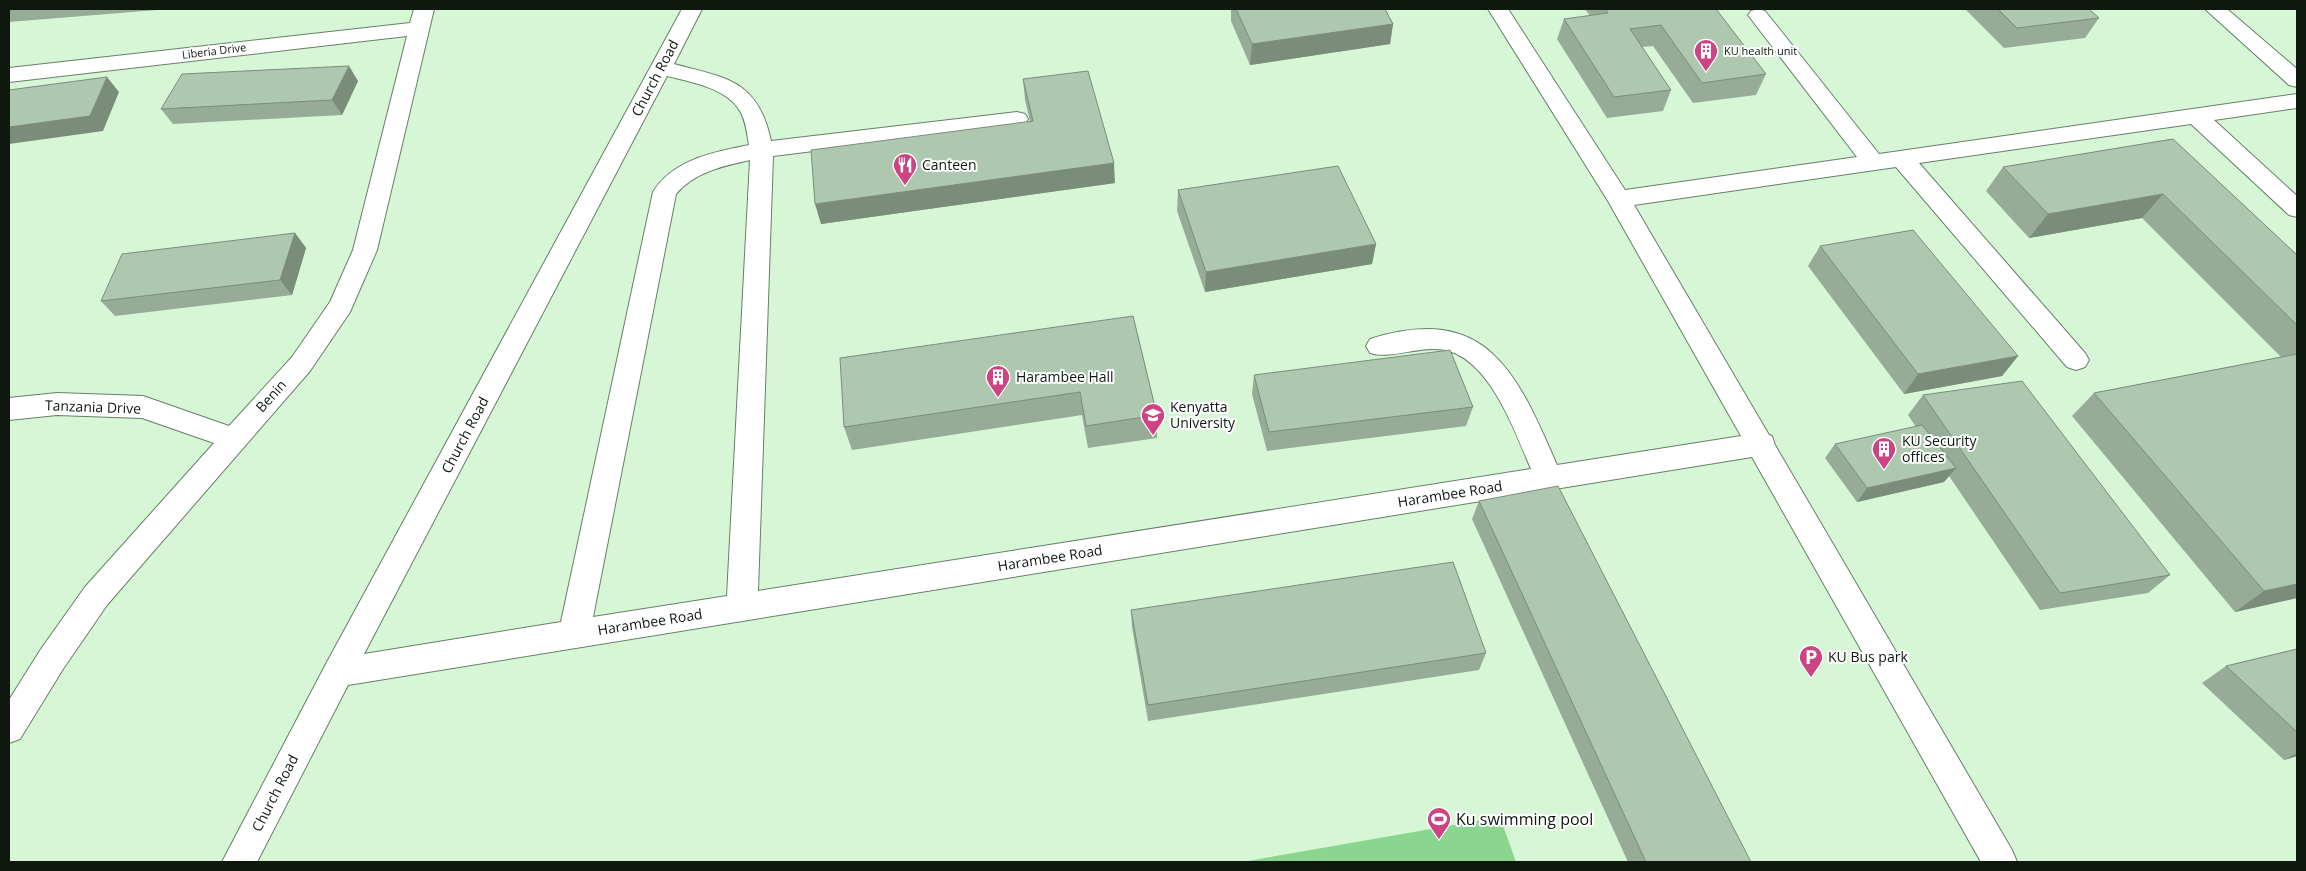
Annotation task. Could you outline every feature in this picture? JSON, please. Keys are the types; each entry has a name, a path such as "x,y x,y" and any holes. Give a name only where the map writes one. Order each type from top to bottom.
{"lane":[{"name":"Church Road","path":"239,862 338,672 692,9"},
{"path":"1498,9 1619,199 1762,444 2000,862"},
{"path":"2216,9 2297,80"},
{"path":"1758,16 1874,163"},
{"name":"Liberia Drive","path":"9,74 421,18"},
{"name":"Benin","path":"9,728 52,659 96,596 301,364 341,305 365,250 421,18"},
{"path":"661,67 715,83 739,96 752,112 762,150 742,608"},
{"path":"1619,199 2297,101"},
{"path":"2196,116 2297,209"},
{"path":"574,634 665,192 681,175 724,158 762,150 1017,119"},
{"path":"1902,159 2076,360"},
{"path":"1379,346 1440,339 1469,347 1487,362 1508,390 1549,478"},
{"name":"Tanzania Drive","path":"9,409 57,404 143,407 233,439"},
{"name":"Harambee Road","path":"338,672 1762,444"}],"shaded area":[{"name":"Kenyatta University","path":"9,9 2297,9 2297,862 9,862"},
{"name":"Ku swimming pool","path":"1500,817 1516,862 1242,862"}],"building":[{"path":"1236,9 1385,9 1393,24 1252,44"},
{"path":"1605,9 1716,9 1766,74 1702,83 1661,25 1630,29 1671,90 1614,97 1564,19 1608,13"},
{"path":"1998,9 2089,9 2099,18 2017,28"},
{"path":"349,66 332,100 161,109 182,74"},
{"path":"1088,71 1114,163 815,204 811,150 1033,121 1023,79"},
{"path":"107,77 90,116 9,127 9,90"},
{"path":"2173,139 2297,255 2297,325 2163,194 2048,214 2003,167"},
{"path":"1338,166 1376,244 1206,272 1178,190"},
{"path":"1913,230 2018,356 1918,374 1820,246"},
{"path":"295,233 280,280 101,301 122,254"},
{"name":"Harambee Hall","path":"1133,316 1157,415 1086,426 1080,392 844,427 840,358"},
{"path":"1450,350 1473,407 1269,432 1254,375"},
{"path":"2297,354 2297,584 2264,591 2094,393"},
{"path":"2022,381 2170,575 2060,593 1923,395"},
{"name":"KU Security offices","path":"1922,425 1956,468 1867,488 1835,444"},
{"path":"1558,486 1751,862 1646,862 1479,501"},
{"path":"1453,562 1486,653 1148,705 1131,610"},
{"path":"2297,649 2297,732 2226,666"}],"place":[{"name":"KU health unit","path":"1706,72"},
{"name":"Canteen","path":"905,186"},
{"name":"Harambee Hall","path":"998,398"},
{"name":"Kenyatta University","path":"1153,436"},
{"name":"KU Security offices","path":"1884,470"},
{"name":"KU Bus park","path":"1811,678"},
{"name":"Ku swimming pool","path":"1439,840"}]}
